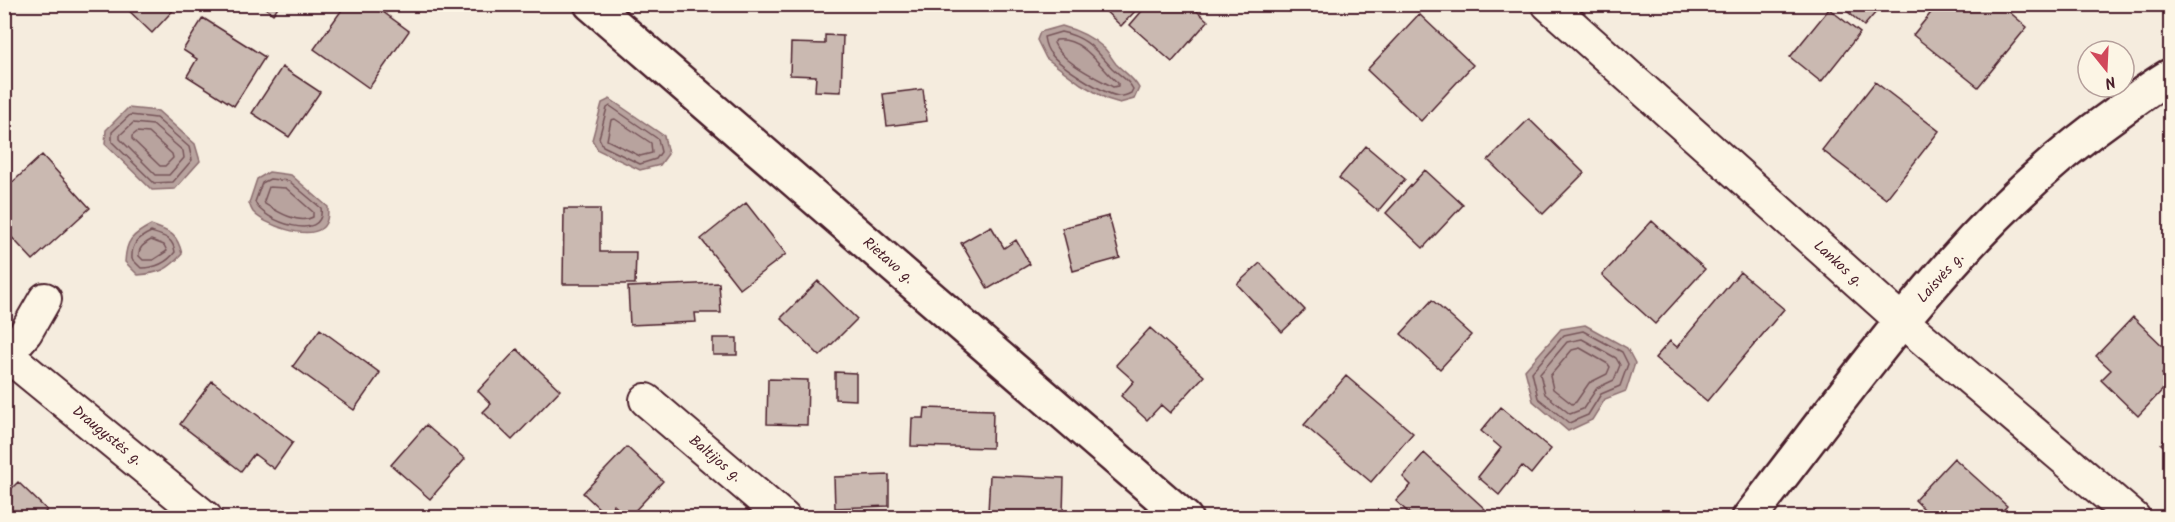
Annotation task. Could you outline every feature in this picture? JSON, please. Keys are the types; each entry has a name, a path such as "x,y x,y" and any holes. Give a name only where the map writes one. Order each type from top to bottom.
{"main road":[{"name":"Rietavo g.","path":"591,4 1185,518"},
{"name":"Laisvės g.","path":"1749,518 1902,321 2004,207 2084,136 2170,76"}],"street":[{"name":"Lankos g.","path":"1548,4 1902,321 2134,518"},
{"path":"6,356 26,332 45,299"},
{"name":"Draugystės g.","path":"6,356 207,518"},
{"name":"Baltijos g.","path":"646,400 784,518"}],"water":[{"path":"1062,26 1084,34 1104,48 1139,88 1134,99 1120,103 1107,99 1081,84 1046,58 1037,40 1040,32"},
{"path":"610,99 664,136 668,154 660,165 640,170 598,150 592,140 602,103"},
{"path":"128,108 158,111 195,144 200,161 175,189 152,190 105,144 106,130"},
{"path":"269,172 291,175 328,207 327,221 322,228 315,231 296,232 266,222 253,212 249,203 257,179"},
{"path":"151,225 172,234 182,254 163,270 138,275 125,262 127,248 135,235"},
{"path":"1585,325 1627,348 1635,363 1626,391 1605,399 1592,420 1568,431 1533,401 1525,370 1561,329"}],"building":[{"path":"122,4 179,4 152,33"},
{"path":"260,4 280,4 273,14"},
{"path":"346,4 372,4 409,31 369,88 314,49"},
{"path":"1098,4 1142,4 1121,26"},
{"path":"1148,4 1189,4 1208,21 1172,62 1130,25"},
{"path":"1839,4 1883,4 1864,26"},
{"path":"1938,4 2000,4 2027,27 1978,87 1913,35"},
{"path":"1829,9 1860,33 1821,82 1790,57"},
{"path":"1419,14 1473,65 1421,121 1367,70"},
{"path":"203,18 265,57 234,106 187,76 197,59 183,50"},
{"path":"825,35 843,36 841,92 815,91 816,76 790,75 791,43 825,44"},
{"path":"282,67 320,92 289,137 252,113"},
{"path":"1875,82 1939,131 1886,199 1822,150"},
{"path":"923,89 927,121 887,126 883,94"},
{"path":"1529,119 1584,173 1543,214 1488,160"},
{"path":"1366,146 1405,179 1378,211 1339,178"},
{"path":"42,155 90,208 33,260 4,229 4,190"},
{"path":"1425,170 1463,205 1423,248 1386,213"},
{"path":"746,203 786,254 740,289 701,239"},
{"path":"564,209 600,209 600,252 636,252 635,284 563,284"},
{"path":"1109,216 1120,258 1073,271 1062,228"},
{"path":"1652,221 1705,269 1655,324 1602,275"},
{"path":"991,226 1004,248 1016,240 1030,264 988,289 961,243"},
{"path":"1260,263 1305,310 1282,332 1237,284"},
{"path":"1740,272 1784,309 1707,401 1655,358 1670,341 1677,347"},
{"path":"818,281 857,319 820,356 781,318"},
{"path":"719,283 721,313 695,313 696,322 630,325 628,287"},
{"path":"1432,300 1471,335 1440,369 1401,334"},
{"path":"2133,317 2170,353 2170,366 2162,374 2170,382 2138,416 2101,380 2111,370 2096,356"},
{"path":"1150,328 1204,376 1170,413 1161,405 1147,420 1121,396 1134,381 1116,365"},
{"path":"320,329 380,373 354,410 293,366"},
{"path":"713,338 737,338 737,355 713,355"},
{"path":"517,349 560,390 512,440 483,412 491,404 478,391"},
{"path":"835,372 856,373 856,400 835,399"},
{"path":"1346,376 1413,433 1371,482 1304,425"},
{"path":"768,379 808,380 807,425 767,424"},
{"path":"212,381 293,442 274,469 254,454 241,471 180,424"},
{"path":"1501,407 1551,449 1531,474 1522,466 1499,495 1478,477 1501,448 1481,431"},
{"path":"925,408 993,410 992,448 911,446 912,418 924,418"},
{"path":"426,425 465,459 430,499 391,465"},
{"path":"2170,433 2170,452 2161,444"},
{"path":"627,447 663,481 628,518 614,505 605,514 583,493"},
{"path":"1424,453 1485,509 1477,518 1445,518 1441,513 1437,518 1414,518 1396,501 1411,485 1403,477"},
{"path":"1954,458 2007,506 1996,518 1933,518 1915,500"},
{"path":"889,475 889,506 835,508 834,477"},
{"path":"990,475 1064,478 1063,514 988,512"},
{"path":"18,482 47,510 40,518 4,518 4,496"}]}
